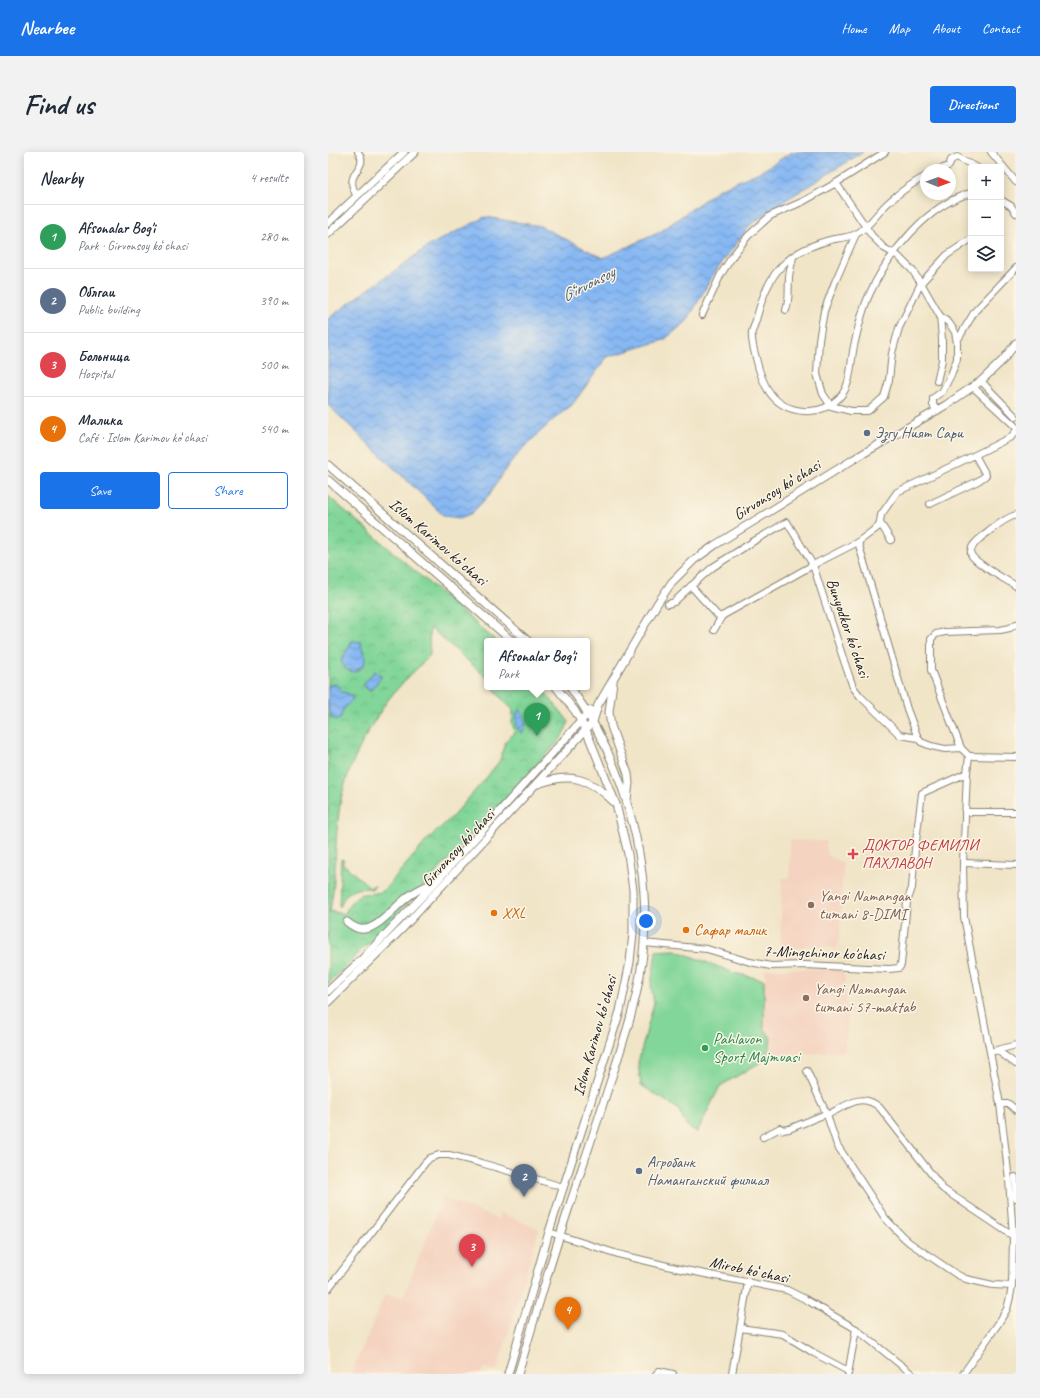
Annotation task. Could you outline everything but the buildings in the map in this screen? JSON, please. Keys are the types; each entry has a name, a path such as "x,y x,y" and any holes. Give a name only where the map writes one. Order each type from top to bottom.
{"main road":[{"path":"328,224 404,152"},
{"path":"328,234 415,152"},
{"name":"Girvonsoy koʻchasi","path":"328,1002 403,928 593,722 598,704 668,588 694,560 715,545 973,387 1003,360 1016,343"},
{"name":"Islom Karimov koʻchasi","path":"328,465 413,536 525,638"},
{"name":"Islom Karimov koʻchasi","path":"328,480 509,638"},
{"path":"614,677 609,712 611,726 628,774 629,783 627,802"},
{"name":"Islom Karimov koʻchasi","path":"508,1374 549,1232 622,1003 630,962 633,933 632,890 628,854 616,804 586,730 558,690"},
{"name":"Islom Karimov koʻchasi","path":"518,1374 560,1235 627,1031 635,1002 644,943 642,881 627,802 616,768 588,712 572,690"},
{"name":"Girvonsoy koʻchasi","path":"328,991 363,958 434,884 588,712 598,704"},
{"path":"536,785 560,778 570,777 580,779 595,787 616,804"},
{"path":"347,922 364,930 373,927 410,895 434,884"},
{"path":"597,1083 609,1087"}],"street":[{"path":"357,196 353,190 352,180 361,164 361,158 358,152"},
{"path":"702,315 720,274 748,236 770,216 804,201 886,152"},
{"path":"991,152 1016,182"},
{"path":"950,164 951,160 957,157 970,164"},
{"path":"920,180 888,202 866,227 856,234 808,247 794,256 779,269 768,285 752,332 753,345 758,369 766,388 780,403 794,410 812,412 831,406 845,392 850,375 853,348 860,320 870,294 893,253 921,222 950,202 968,194"},
{"path":"836,183 876,240 912,270 940,316 955,332 957,341 956,359 951,375 942,392 933,398 933,405 936,411"},
{"path":"1004,202 1011,206 1016,213"},
{"path":"856,234 824,311 819,340 817,374 823,394 831,406 851,411 868,411 884,397 889,380 892,353 899,328 921,283 947,255 968,241"},
{"path":"786,310 789,297 789,272 794,256"},
{"path":"957,341 975,310 1016,268"},
{"path":"937,381 942,360 940,316"},
{"path":"981,381 1016,417"},
{"path":"973,387 1016,427"},
{"name":"Bunyodkor koʻchasi","path":"722,616 813,565 858,542 878,527 881,515 897,492 1011,437 1016,431"},
{"path":"930,504 978,481 986,475 975,455"},
{"path":"1016,515 1008,517 977,541 971,549 971,554 974,558 1016,586"},
{"name":"Bunyodkor koʻchasi","path":"668,604 674,602 713,567 787,522 813,565 853,687 860,696 900,735 918,738"},
{"path":"880,523 891,540"},
{"name":"Bunyodkor koʻchasi","path":"858,542 907,709 918,738 921,742 931,746 945,749 961,748"},
{"path":"691,586 712,611 718,616 722,616 714,630"},
{"path":"1016,624 1010,628 1000,630 944,632 936,634 931,639 931,670 961,748 969,756 1016,757"},
{"path":"963,1374 1007,1309 1014,1270 1009,1180 1000,1104 964,917 963,863 969,756"},
{"name":"7-Mingchinor ko'chasi","path":"644,943 707,949 750,962 772,966 805,965 889,969 899,968 901,965 907,902 912,888 915,842 922,793 967,773"},
{"path":"965,812 1016,812"},
{"path":"963,863 1016,865"},
{"path":"990,1052 1016,1045"},
{"path":"998,1051 1016,1064"},
{"path":"807,1071 827,1115 837,1145 886,1218 902,1237 956,1274 966,1279 993,1285 1012,1286"},
{"path":"763,1137 780,1128 783,1130 789,1129 823,1115 827,1115 854,1102 866,1100 872,1101 880,1108 943,1189 1013,1236"},
{"path":"1000,1104 1010,1104 1016,1110"},
{"path":"328,1289 430,1158 439,1155 449,1155 481,1162 563,1187"},
{"path":"1015,1177 1016,1198"},
{"name":"Mirob koʻchasi","path":"549,1232 618,1254 700,1273 787,1290 856,1329 912,1374"},
{"path":"732,1374 748,1282"},
{"path":"740,1328 784,1334 848,1372 856,1329"},
{"path":"656,1374 659,1371 663,1371 673,1374"}],"shaded area":[{"name":"Yangi Namangan tumani 8-DIMI","path":"790,840 826,841 826,853 831,858 842,862 840,932 837,948 805,945 804,948 780,947 782,878 789,878"},
{"name":"Yangi Namangan tumani 57-maktab","path":"765,969 835,969 843,972 845,979 848,1018 844,1052 792,1054 768,1059 772,1038 765,1028"},
{"path":"443,1197 498,1219 500,1213 539,1229 497,1371 483,1369 481,1374 351,1374 385,1294 403,1297"}],"green space":[{"path":"328,496 493,638 484,638 484,675 431,628 429,634 430,655 403,682 388,700 373,723 352,764 340,805 334,885 330,911 344,914 352,901 358,896 362,894 378,893 385,889 428,839 453,816 500,760 505,742 515,731 512,724 513,710 495,690 543,690 569,722 560,740 391,921 328,984"},
{"path":"341,859 344,860 342,863 371,888 373,885 375,886 372,889 356,889 348,893 345,896 341,906 339,906"},
{"name":"Pahlavon Sport Majmuasi","path":"675,950 734,973 764,980 764,1028 771,1038 766,1059 720,1086 697,1132 687,1126 678,1109 641,1085 638,1063 654,1003 651,986 656,951"}],"water":[{"name":"G‘irvonsoy","path":"792,152 863,152 778,205 749,226 713,275 687,321 664,340 607,357 572,405 554,419 523,448 505,470 489,495 472,513 460,518 444,516 328,405 328,319 430,245 485,217 540,226 603,258 660,232 719,189 762,171"},
{"path":"352,641 361,642 366,658 364,665 355,672 346,669 342,664 343,656"},
{"path":"375,671 382,676 370,691 363,685"},
{"path":"334,684 338,685 341,692 350,694 353,699 342,711 341,718 339,720 331,718 331,713 328,711 328,686"},
{"path":"520,709 526,721 522,734 516,724 517,712"}],"place":[{"name":"Эзгу Ният Сари","path":"867,433"},
{"name":"Afsonalar Bog'i","path":"537,736"},
{"name":"ДОКТОР ФЕМИЛИ ПАХЛАВОН","path":"853,854"},
{"name":"Yangi Namangan tumani 8-DIMI","path":"811,905"},
{"name":"XXL","path":"494,913"},
{"name":"Сафар малик","path":"686,930"},
{"name":"Yangi Namangan tumani 57-maktab","path":"806,998"},
{"name":"Pahlavon Sport Majmuasi","path":"705,1048"},
{"name":"Агробанк Наманганский филиал","path":"639,1171"},
{"name":"Облгаи","path":"524,1197"},
{"name":"Больница","path":"472,1267"},
{"name":"Малика","path":"568,1330"}]}
